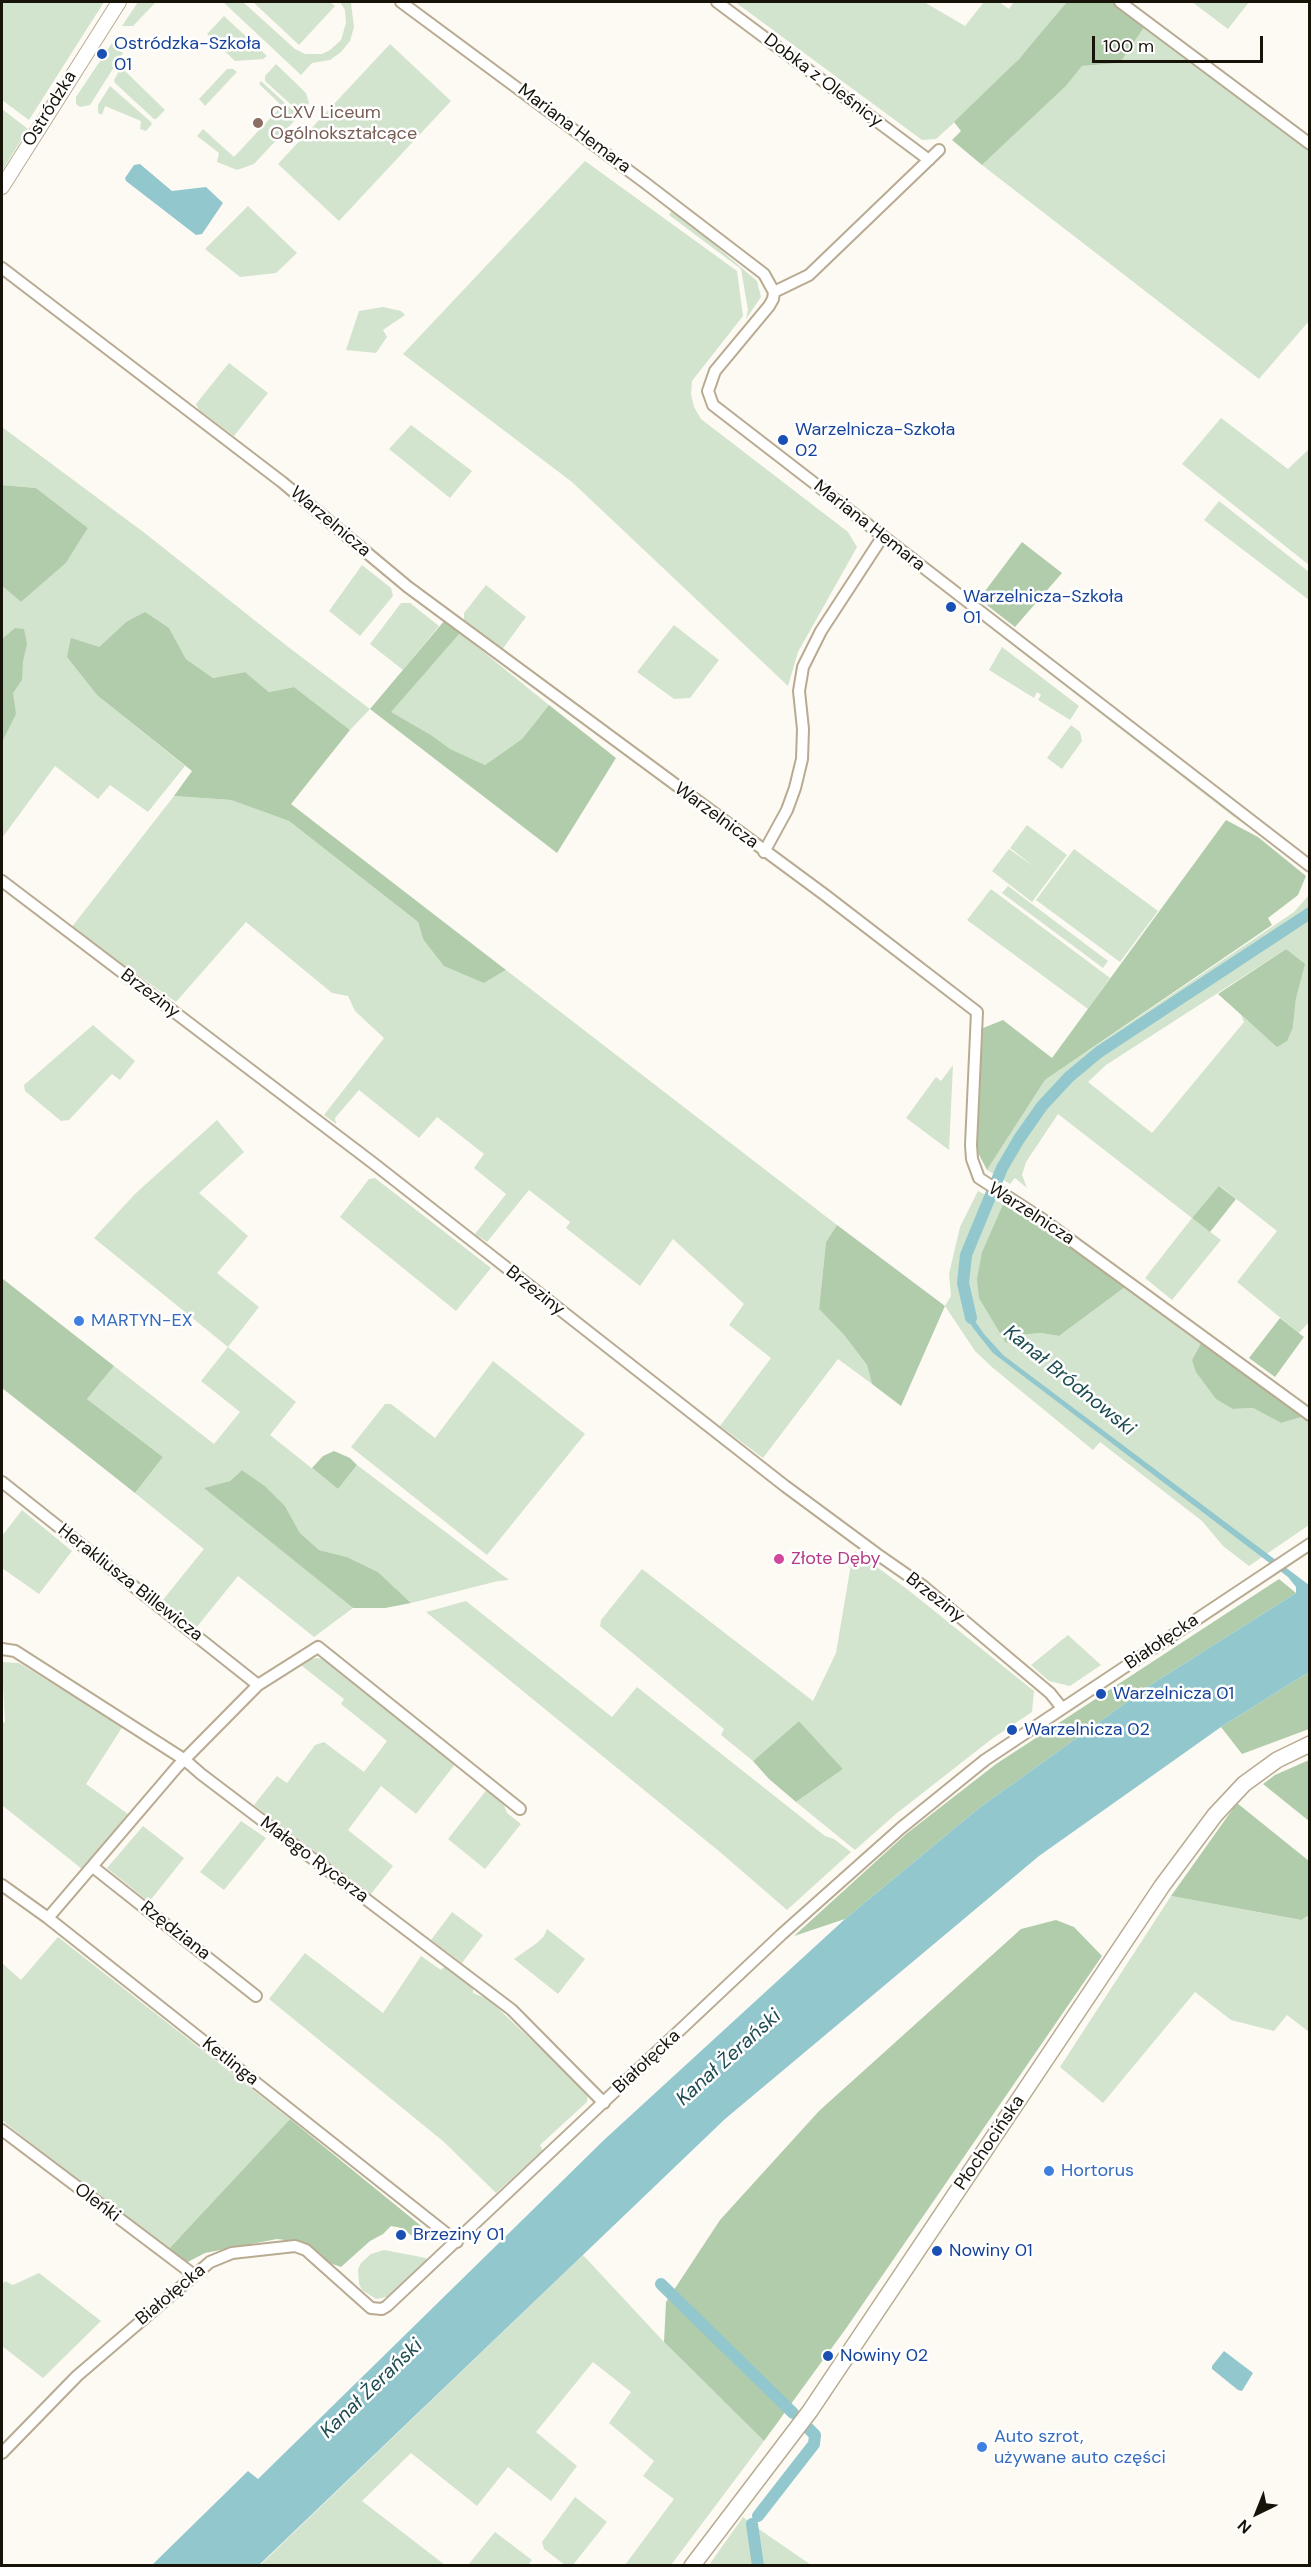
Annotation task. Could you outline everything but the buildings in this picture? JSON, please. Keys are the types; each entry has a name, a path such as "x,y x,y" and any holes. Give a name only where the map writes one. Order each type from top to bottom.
{"main road":[{"name":"Płochocińska","path":"692,2565 810,2410 1162,1886 1215,1815 1244,1785 1277,1760 1310,1744"}],"street":[{"name":"Ostródzka","path":"2,187 119,2"},
{"name":"Mariana Hemara","path":"401,2 764,274 774,292 769,306 715,371 710,382 710,400 717,408 1310,866"},
{"name":"Dobka z Oleśnicy","path":"717,2 929,160"},
{"path":"1120,2 1310,144"},
{"path":"774,292 809,275 939,150"},
{"name":"Warzelnicza","path":"2,268 282,482 408,587 977,1012 971,1145 976,1172 984,1183 1008,1195 1310,1415"},
{"path":"764,852 787,810 802,759 803,729 799,691 807,656 883,536"},
{"name":"Brzeziny","path":"2,882 373,1163 777,1479 923,1586 1050,1693 1062,1708"},
{"name":"Herakliusza Billewicza","path":"2,1482 258,1685"},
{"name":"Białołęcka","path":"2,2453 77,2376 210,2262 232,2253 295,2246 306,2250 371,2308 382,2309 457,2242 782,1934 901,1828 985,1760 1310,1544"},
{"path":"48,1918 185,1760 258,1685 318,1647 520,1809"},
{"name":"Małego Rycerza","path":"2,1649 15,1651 185,1760 504,2003 604,2103"},
{"name":"Rzędziana","path":"93,1867 256,1996"},
{"name":"Ketlinga","path":"2,1885 48,1918 457,2242"},
{"name":"Oleńki","path":"2,2130 194,2275"}],"green space":[{"path":"2,2 104,2 29,120 2,100"},
{"path":"138,2 156,2 133,26 122,26"},
{"path":"223,2 243,2 295,49 305,54 322,54 341,40 346,23 345,10 340,2 351,3 354,27 350,41 341,52 330,60 312,63 301,75"},
{"path":"253,2 330,2 335,6 299,45"},
{"path":"735,2 924,2 965,26 984,2 999,2 1009,9 1014,2 1067,2 1042,34 990,90 936,139 922,140"},
{"path":"1067,2 1112,2 1145,26 1120,63 1082,66 1066,86 982,165 952,140 961,131 954,122 1019,59"},
{"path":"1192,2 1249,2 1228,29"},
{"path":"224,16 267,56 263,59 235,61 207,34"},
{"path":"1145,26 1309,151 1309,321 1259,379 982,165 1066,86 1082,66 1120,63"},
{"path":"112,43 123,53 90,105 80,107 76,104 76,97"},
{"path":"390,44 451,101 339,221 278,164"},
{"path":"127,57 131,60 123,69 165,110 156,119 115,83 114,80"},
{"path":"276,64 306,93 309,103 303,112 299,112 265,81 265,76"},
{"path":"227,69 237,72 205,106 199,99"},
{"path":"261,81 297,114 297,118 254,164 237,170 217,162 219,153 197,136 203,129 234,157 277,111 279,103 259,84"},
{"path":"110,86 151,122 152,124 146,131 140,129 141,121 105,106 102,115 98,113 98,105"},
{"path":"2,109 28,129 2,171"},
{"path":"585,161 737,271 743,316 692,381 691,394 694,407 701,419 848,532 857,547 798,652 788,686 572,482 403,354"},
{"path":"248,206 297,253 276,273 240,277 205,249"},
{"path":"673,209 757,281 761,297 746,319 748,310 741,269 669,215"},
{"path":"383,307 401,311 405,315 383,330 387,337 376,353 346,350 359,311"},
{"path":"229,363 268,393 234,436 199,410 196,404"},
{"path":"1221,418 1288,469 1309,449 1309,565 1182,464"},
{"path":"411,425 472,471 450,498 389,449"},
{"path":"2,427 146,534 370,709 350,730 294,687 269,692 245,672 213,678 186,659 169,628 126,622 99,647 98,696 185,766 148,812 110,785 98,799 55,766 2,838 2,586 21,602 66,563 88,528 36,488 2,485"},
{"path":"2,485 36,488 88,528 66,563 21,602 2,586"},
{"path":"1219,501 1309,572 1309,600 1204,520"},
{"path":"1022,542 1062,573 1015,627 979,599"},
{"path":"362,565 391,588 393,596 360,636 329,611"},
{"path":"486,585 526,617 501,651 464,620 464,613"},
{"path":"401,603 410,603 439,626 403,670 370,644"},
{"path":"145,612 169,628 186,659 213,678 245,672 269,692 294,687 350,730 291,804 506,970 484,983 444,966 423,939 418,922 289,821 231,800 174,796 192,771 98,696 67,657 71,638 99,647 126,622"},
{"path":"445,620 460,633 391,712 450,749 485,765 522,739 549,705 616,758 557,853 370,709"},
{"path":"674,625 719,660 690,698 674,699 637,672"},
{"path":"15,628 24,629 27,644 22,680 13,693 16,714 2,742 2,639"},
{"path":"993,630 996,630 1257,832 1234,817"},
{"path":"460,633 549,705 522,739 485,765 449,749 431,735 390,712"},
{"path":"1002,647 1079,706 1070,720 1038,700 1041,695 1037,692 1034,698 989,670"},
{"path":"1071,725 1080,732 1082,741 1062,769 1047,758"},
{"path":"174,796 231,800 289,821 418,922 423,939 484,983 506,970 837,1225 826,1242 819,1309 844,1335 867,1365 872,1384 838,1359 763,1458 720,1426 771,1358 729,1325 744,1304 673,1239 640,1286 566,1228 570,1222 529,1190 487,1242 475,1234 506,1194 474,1168 484,1154 437,1117 419,1138 359,1090 335,1118 336,1124 324,1115 384,1038 355,1011 348,996 332,993 246,922 176,1002 71,928"},
{"path":"1226,820 1258,837 1306,876 1298,895 1268,918 1272,925 1045,1080 987,1170 976,1149 983,1028 1003,1020 1052,1058"},
{"path":"1027,825 1067,855 1032,902 992,871 1009,849 1036,868 1010,848"},
{"path":"1074,849 1158,911 1120,962 1036,900"},
{"path":"1008,886 1108,961 1103,968 1002,893"},
{"path":"991,889 1110,978 1088,1009 967,920"},
{"path":"1309,895 1310,1321 1299,1333 1237,1282 1277,1231 1220,1186 1192,1218 1058,1114 1026,1162 1022,1175 1027,1188 1015,1178 1010,1184 987,1170 1045,1080 1294,912","holes":["1286,949 1296,998 1293,1027 1277,1046 1241,1015 1244,1022 1152,1133 1088,1082 1106,1065"]},
{"path":"1286,949 1305,964 1296,998 1293,1027 1287,1041 1277,1047 1218,994"},
{"path":"93,1025 135,1061 120,1080 112,1074 69,1120 61,1121 25,1091 24,1085"},
{"path":"953,1065 949,1150 906,1118 936,1077 941,1081"},
{"path":"217,1120 244,1152 199,1193 248,1236 217,1273 259,1307 228,1347 94,1238 136,1193"},
{"path":"375,1178 491,1268 456,1311 340,1217 369,1179"},
{"path":"1219,1186 1236,1199 1210,1232 1192,1218"},
{"path":"978,1191 1003,1204 982,1252 1006,1342 1019,1335 1041,1333 1059,1336 1125,1287 1201,1343 1192,1360 1233,1409 1253,1408 1281,1423 1302,1417 1309,1423 1309,1525 1249,1566 1223,1546 1202,1521 1100,1442 1093,1450 975,1351 945,1306 951,1296 949,1274 960,1227"},
{"path":"1003,1204 1054,1230 1125,1287 1059,1336 1041,1333 1019,1335 1006,1343 979,1298 977,1279 982,1252"},
{"path":"1192,1218 1221,1240 1172,1300 1145,1278"},
{"path":"837,1225 945,1306 901,1406 872,1384 867,1365 844,1335 819,1309 826,1242"},
{"path":"3,1279 114,1366 87,1399 163,1457 135,1493 2,1388"},
{"path":"1280,1318 1304,1337 1275,1377 1249,1358"},
{"path":"1201,1343 1302,1417 1281,1423 1253,1408 1233,1409 1216,1399 1196,1372 1192,1360"},
{"path":"228,1347 296,1402 270,1435 338,1489 357,1465 509,1580 411,1603 378,1572 347,1557 319,1550 300,1533 285,1506 265,1486 242,1470 230,1481 205,1488 353,1608 314,1637 238,1576 196,1628 162,1601 204,1549 135,1493 163,1457 87,1399 114,1366 214,1444 240,1412 201,1381"},
{"path":"493,1361 585,1434 487,1555 351,1447 385,1404 391,1404 435,1438"},
{"path":"334,1451 350,1458 357,1465 338,1489 312,1468 323,1456"},
{"path":"242,1470 265,1486 285,1506 300,1533 319,1550 347,1557 378,1572 411,1603 385,1608 353,1608 204,1488 230,1481"},
{"path":"22,1510 72,1551 39,1594 2,1568 2,1536"},
{"path":"855,1551 907,1589 1034,1691 1032,1712 993,1738 897,1813 855,1850 796,1802 843,1769 799,1721 753,1761 721,1735 724,1729 600,1626 601,1620 642,1569 813,1701 836,1653"},
{"path":"1279,1579 1296,1593 1152,1684 979,1808 845,1919 794,1936 906,1834 996,1764"},
{"path":"466,1601 612,1717 637,1687 825,1836 834,1839 851,1852 787,1910 720,1852 426,1612"},
{"path":"1068,1635 1101,1665 1070,1686 1049,1681 1031,1665"},
{"path":"326,1659 456,1763 416,1814 381,1786 348,1830 393,1866 371,1894 254,1805 277,1776 287,1783 315,1745 324,1742 364,1772 387,1741 341,1704 344,1699 302,1666 307,1660"},
{"path":"2,1662 19,1663 123,1726 86,1784 128,1814 82,1869 3,1806 2,1808 2,1721 5,1723"},
{"path":"1309,1672 1309,1729 1242,1754 1221,1727"},
{"path":"799,1721 843,1769 796,1802 769,1779 753,1761"},
{"path":"1309,1760 1309,1821 1263,1784 1275,1775"},
{"path":"488,1788 502,1800 507,1813 521,1824 485,1869 448,1839"},
{"path":"1237,1803 1309,1861 1309,1915 1301,1920 1171,1896"},
{"path":"241,1821 266,1838 224,1890 200,1872"},
{"path":"143,1826 184,1858 149,1902 107,1868"},
{"path":"1171,1896 1300,1920 1309,1915 1309,2032 1287,2015 1274,2031 1231,2020 1195,1992 1103,2103 1060,2067"},
{"path":"452,1912 483,1935 462,1963 431,1940"},
{"path":"1056,1920 1074,1927 1102,1956 847,2327 764,2441 664,2342 666,2302 720,2220 819,2111 1021,1929"},
{"path":"547,1929 585,1959 558,1994 514,1959 537,1943"},
{"path":"58,1937 290,2119 166,2252 2,2120 2,1963 21,1980"},
{"path":"305,1953 383,2013 421,1956 441,1970 446,1965 473,1987 473,1993 488,1999 588,2094 587,2102 540,2145 543,2150 496,2193 444,2142 269,1999"},
{"path":"290,2119 436,2238 430,2242 417,2240 402,2228 391,2226 341,2267 327,2262 300,2242 277,2239 205,2253 184,2264 166,2252"},
{"path":"384,2250 426,2258 428,2262 392,2296 376,2299 362,2290 359,2284 358,2269 371,2254"},
{"path":"583,2255 664,2342 764,2441 671,2565 625,2565 674,2499 643,2476 654,2461 609,2423 631,2392 593,2362 536,2432 577,2466 551,2501 508,2467 477,2506 411,2453 362,2501 445,2565 259,2566"},
{"path":"39,2273 101,2321 43,2378 2,2346 2,2285 5,2281 13,2285"},
{"path":"575,2497 607,2522 573,2565 565,2565 544,2549 542,2542"},
{"path":"743,2517 756,2527 811,2565 709,2565"},
{"path":"495,2532 532,2560 528,2565 468,2565"}],"water":[{"path":"140,164 172,191 206,187 223,203 202,234 196,235 126,181 125,178 134,165"},
{"name":"Kanał Żerański","path":"969,1303 975,1321 1003,1355 1309,1585 1309,1672 1221,1727 1039,1856 725,2119 259,2565 151,2566 248,2471 258,2479 605,2139 845,1919 979,1808 1152,1684 1296,1593 1296,1587 1288,1577 993,1353 965,1314 963,1304"},
{"path":"1224,2351 1253,2373 1242,2391 1212,2369"}],"waterway":[{"name":"Kanał Bródnowski","path":"971,1318 963,1283 966,1255 1002,1168 1042,1106 1069,1077 1099,1052 1310,913"},
{"path":"661,2284 793,2413"},
{"path":"758,2516 814,2444 815,2435 808,2428"},
{"path":"752,2524 758,2566"}],"place":[{"name":"Ostródzka-Szkoła 01","path":"102,54"},
{"name":"CLXV Liceum Ogólnokształcące","path":"258,123"},
{"name":"Warzelnicza-Szkoła 02","path":"783,440"},
{"name":"Warzelnicza-Szkoła 01","path":"951,607"},
{"name":"MARTYN-EX","path":"79,1321"},
{"name":"Złote Dęby","path":"779,1559"},
{"name":"Warzelnicza 01","path":"1101,1694"},
{"name":"Warzelnicza 02","path":"1012,1730"},
{"name":"Hortorus","path":"1049,2171"},
{"name":"Brzeziny 01","path":"401,2235"},
{"name":"Nowiny 01","path":"937,2251"},
{"name":"Nowiny 02","path":"828,2356"},
{"name":"Auto szrot, używane auto części","path":"982,2447"}]}
